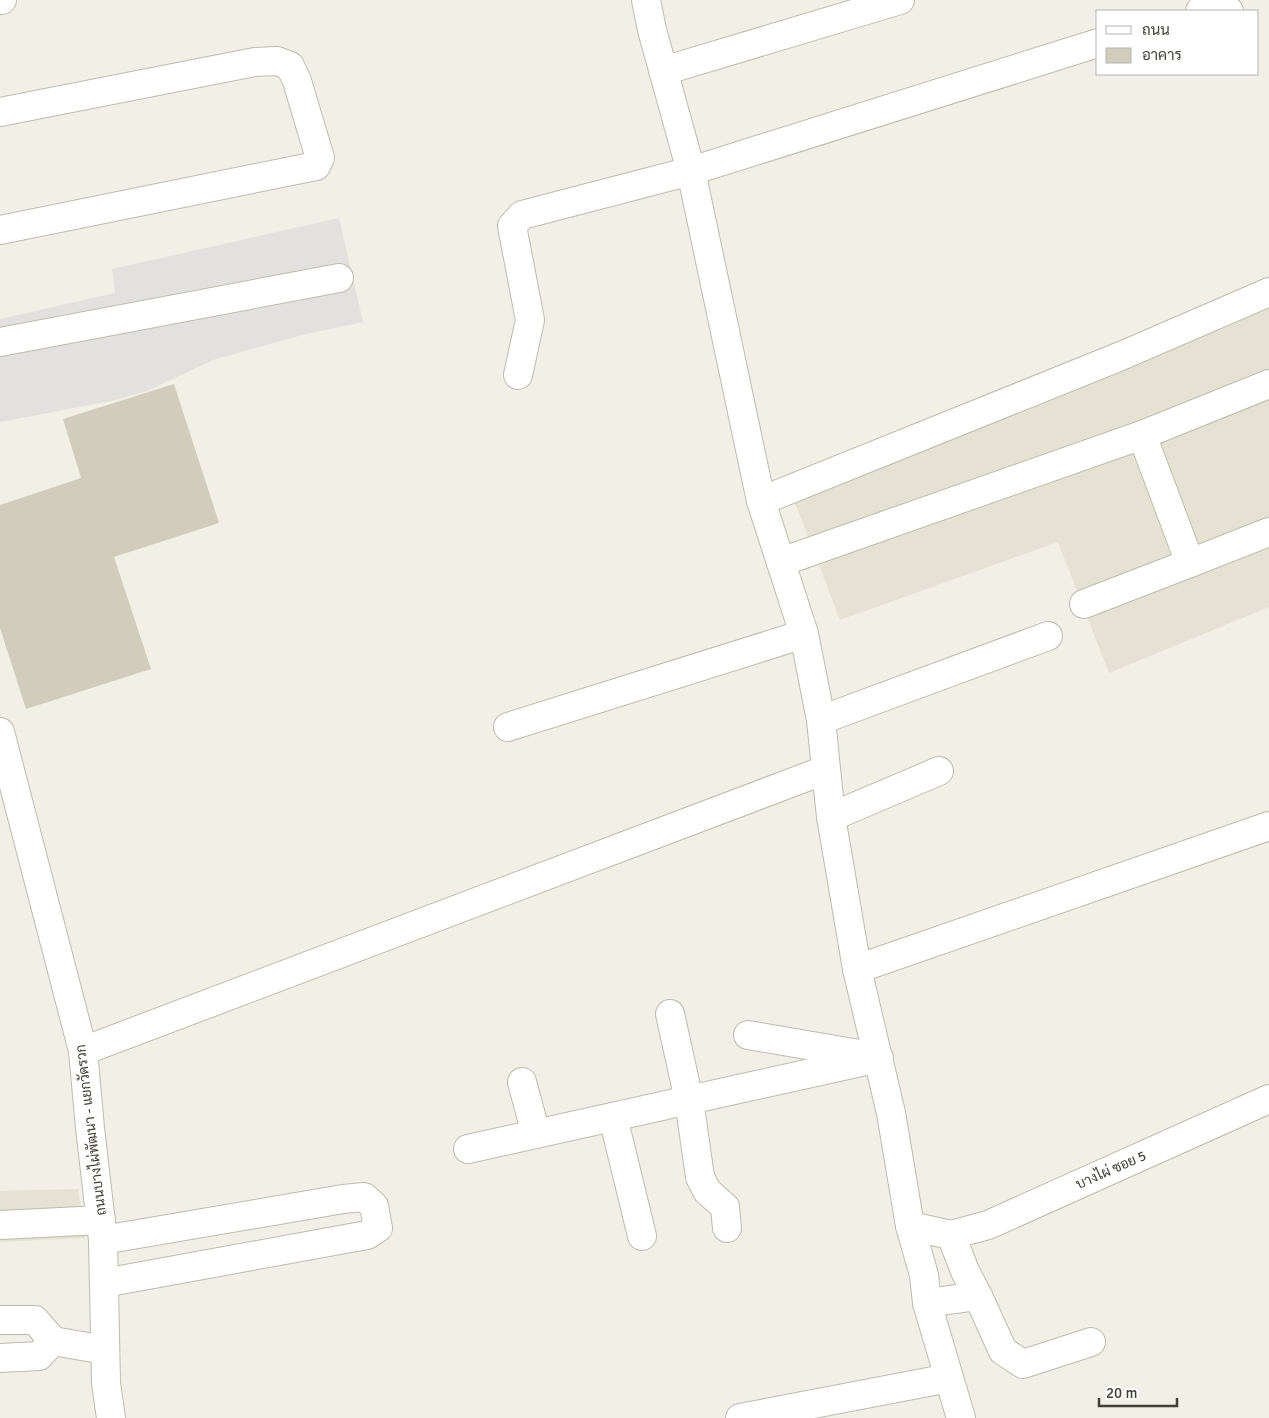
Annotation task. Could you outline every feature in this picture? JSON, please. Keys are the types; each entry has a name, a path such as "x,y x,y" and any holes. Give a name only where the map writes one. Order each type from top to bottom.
{"street":[{"path":"646,0 663,72 691,171 761,501 804,634 821,720 830,817 857,969 879,1058 910,1226 924,1275 927,1303 961,1418"},
{"path":"663,72 900,0"},
{"path":"1203,10 1212,7 1222,7 1227,10"},
{"path":"518,375 530,320 512,226 522,216 691,171 1096,44"},
{"path":"0,112 254,62 277,62 290,66 297,82 320,158 316,166 0,230"},
{"path":"0,342 339,278"},
{"path":"761,501 1121,356 1269,292"},
{"path":"780,562 1142,435 1269,384"},
{"path":"1142,435 1190,563"},
{"path":"1084,604 1269,532"},
{"path":"508,727 804,634"},
{"path":"821,720 1048,636"},
{"name":"ถนนบางไผ่พัฒนา - แยกวัดรวก","path":"0,732 84,1051 102,1230 106,1383 111,1418"},
{"path":"84,1051 825,770"},
{"path":"830,817 939,772"},
{"path":"857,969 1269,826"},
{"path":"670,1014 689,1100 700,1177 707,1191 724,1207 727,1228"},
{"path":"748,1035 879,1058"},
{"path":"468,1149 879,1058"},
{"path":"522,1082 536,1134"},
{"name":"บางไผ่ ซอย 5","path":"951,1235 988,1225 1269,1099"},
{"path":"613,1117 642,1236"},
{"path":"0,1225 102,1230 364,1197 374,1206 378,1228 367,1234 104,1283"},
{"path":"910,1226 951,1235 965,1271 1003,1351 1023,1364 1091,1342"},
{"path":"927,1303 978,1296"},
{"path":"0,1320 35,1320 53,1341 105,1350"},
{"path":"0,1358 39,1356 53,1341"},
{"path":"740,1418 949,1378"}],"shaded area":[{"path":"339,218 363,322 302,335 213,360 147,391 111,401 0,422 0,319 115,293 112,269"},
{"path":"1269,297 1269,607 1109,673 1058,542 840,620 790,490"},
{"path":"78,1189 85,1238 0,1242 0,1191"}],"building":[{"path":"174,384 219,523 114,557 151,669 26,709 0,628 0,505 81,478 63,419"}]}
